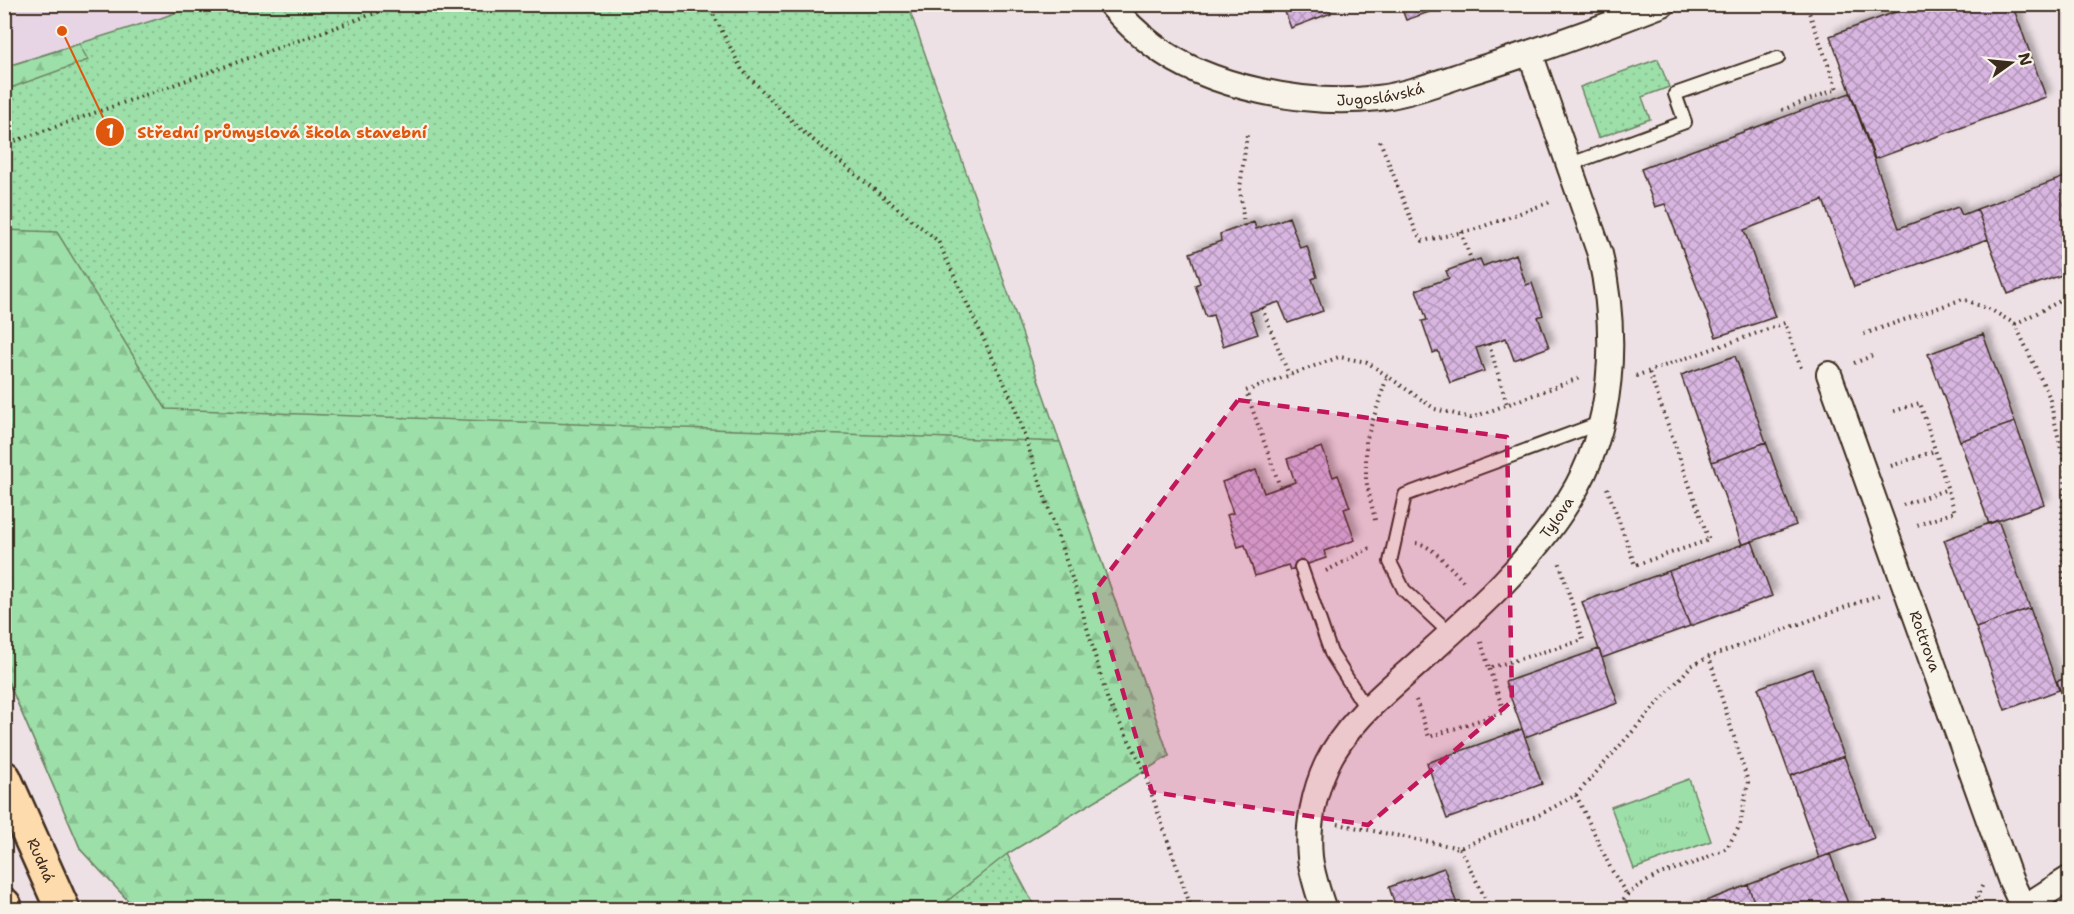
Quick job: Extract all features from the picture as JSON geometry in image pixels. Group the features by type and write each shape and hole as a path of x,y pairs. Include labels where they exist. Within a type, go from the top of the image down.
{"highway":[{"name":"Rudná","path":"4,778 63,909"},
{"path":"33,843 85,909"},
{"path":"4,905 6,909"}],"street":[{"name":"Jugoslávská","path":"1110,4 1127,23 1154,46 1214,79 1290,96 1358,100 1381,98 1425,87 1530,53 1663,4"},
{"name":"Tylova","path":"1324,909 1313,877 1310,831 1317,788 1327,763 1342,739 1367,710 1451,634 1516,568 1558,517 1586,469 1600,423 1598,380 1610,319 1606,280 1600,254 1530,53"},
{"name":"Rottrova","path":"1828,374 2022,908"},
{"path":"2022,908 2070,878"}],"lane":[{"path":"1568,165 1685,122 1675,94 1778,58"},
{"path":"1451,634 1404,590 1390,562 1405,495 1600,423"},
{"path":"1301,567 1331,653 1367,710"}],"path":[{"path":"4,145 401,4"},
{"path":"708,4 742,70 802,131 938,241 1013,402 1077,593 1108,701 1140,761 1192,909"},
{"path":"1782,110 1837,89 1806,4"},
{"path":"1244,226 1240,188 1247,134"},
{"path":"1380,141 1417,234 1424,241 1476,229 1557,200"},
{"path":"1461,232 1472,262"},
{"path":"2015,324 2070,296"},
{"path":"1864,334 1963,299 1993,311 2015,324 2049,396 2066,471 2062,512 2063,579 2070,597"},
{"path":"1262,308 1289,375"},
{"path":"1280,487 1246,392 1339,357 1367,362 1435,409 1471,418 1588,374 1598,380 1628,379 1785,323 1803,373"},
{"path":"1489,344 1507,404"},
{"path":"1607,486 1635,565 1709,540 1649,372"},
{"path":"1380,542 1366,480 1366,441 1387,377"},
{"path":"1894,411 1920,403 1955,512 1904,530"},
{"path":"1884,469 1935,451"},
{"path":"1897,507 1948,489"},
{"path":"1307,582 1380,542 1424,544 1466,585 1474,578"},
{"path":"1489,668 1583,640 1558,560"},
{"path":"1334,824 1460,848 1541,814 1576,795 1691,666 1709,657 1884,593"},
{"path":"1414,697 1429,737 1504,712 1479,634"},
{"path":"1617,909 1627,895 1660,874 1697,862 1727,848 1740,825 1748,782 1709,657"},
{"path":"1576,795 1611,869 1627,895"},
{"path":"1460,848 1491,909"},
{"path":"1983,884 1977,897 1984,909"}],"highlighted area":[{"path":"1238,400 1507,437 1512,701 1368,825 1152,792 1094,592"}],"shaded area":[{"path":"5,5 196,5 5,67"}],"green space":[{"path":"196,5 908,5 1169,756 1007,854 1036,909 136,909 81,850 5,674 4,67"},
{"path":"79,44 88,60 5,90 5,67"},
{"path":"1658,59 1669,87 1642,97 1650,119 1598,138 1580,87"},
{"path":"5,230 57,232 166,409 1060,442 1169,756 1007,854 937,909 136,909 81,850 5,674"},
{"path":"1689,779 1711,841 1634,869 1611,807"}],"building":[{"path":"1282,4 1328,4 1331,13 1291,28"},
{"path":"1400,4 1436,4 1431,6 1432,11 1406,20"},
{"path":"1917,4 2012,4 2046,97 1875,159 1830,36"},
{"path":"1850,93 1899,228 1958,207 1962,215 1977,209 1988,239 1854,287 1823,200 1744,230 1775,317 1716,337 1665,204 1655,207 1641,169"},
{"path":"2070,175 2070,272 2008,294 1977,209"},
{"path":"1289,217 1300,248 1307,246 1317,277 1312,279 1323,311 1288,323 1279,302 1250,312 1258,334 1223,346 1213,315 1206,317 1195,285 1200,283 1190,253 1221,241 1220,234 1254,222 1256,229"},
{"path":"1516,254 1526,285 1532,283 1543,315 1538,317 1549,347 1514,360 1506,338 1476,348 1484,371 1450,383 1438,351 1433,353 1422,321 1427,320 1416,290 1449,278 1446,271 1480,259 1483,266"},
{"path":"1983,334 2015,422 1960,441 1928,354"},
{"path":"1735,356 1766,442 1712,462 1681,375"},
{"path":"2015,422 2044,504 1989,524 1960,441"},
{"path":"1766,442 1796,525 1742,545 1712,462"},
{"path":"1322,447 1333,477 1338,475 1350,507 1344,509 1355,540 1324,551 1326,558 1290,570 1288,565 1255,576 1245,545 1238,547 1227,515 1233,513 1222,482 1256,470 1264,493 1295,482 1287,459"},
{"path":"1998,520 2030,608 1976,628 1944,540"},
{"path":"1752,541 1772,596 1690,626 1669,571"},
{"path":"1669,571 1690,626 1602,658 1582,602"},
{"path":"2030,608 2059,690 2005,710 1976,628"},
{"path":"1599,649 1618,703 1525,737 1505,682"},
{"path":"1812,669 1844,756 1790,776 1758,688"},
{"path":"2070,677 2070,718 2057,681"},
{"path":"1522,729 1542,784 1447,819 1427,763"},
{"path":"1844,756 1874,838 1819,858 1790,776"},
{"path":"1830,854 1850,909 1757,910 1748,885"},
{"path":"1444,868 1459,910 1397,910 1389,887"},
{"path":"1748,885 1757,910 1682,910"}],"place":[{"name":"Střední průmyslová škola stavební","path":"62,31"}]}
